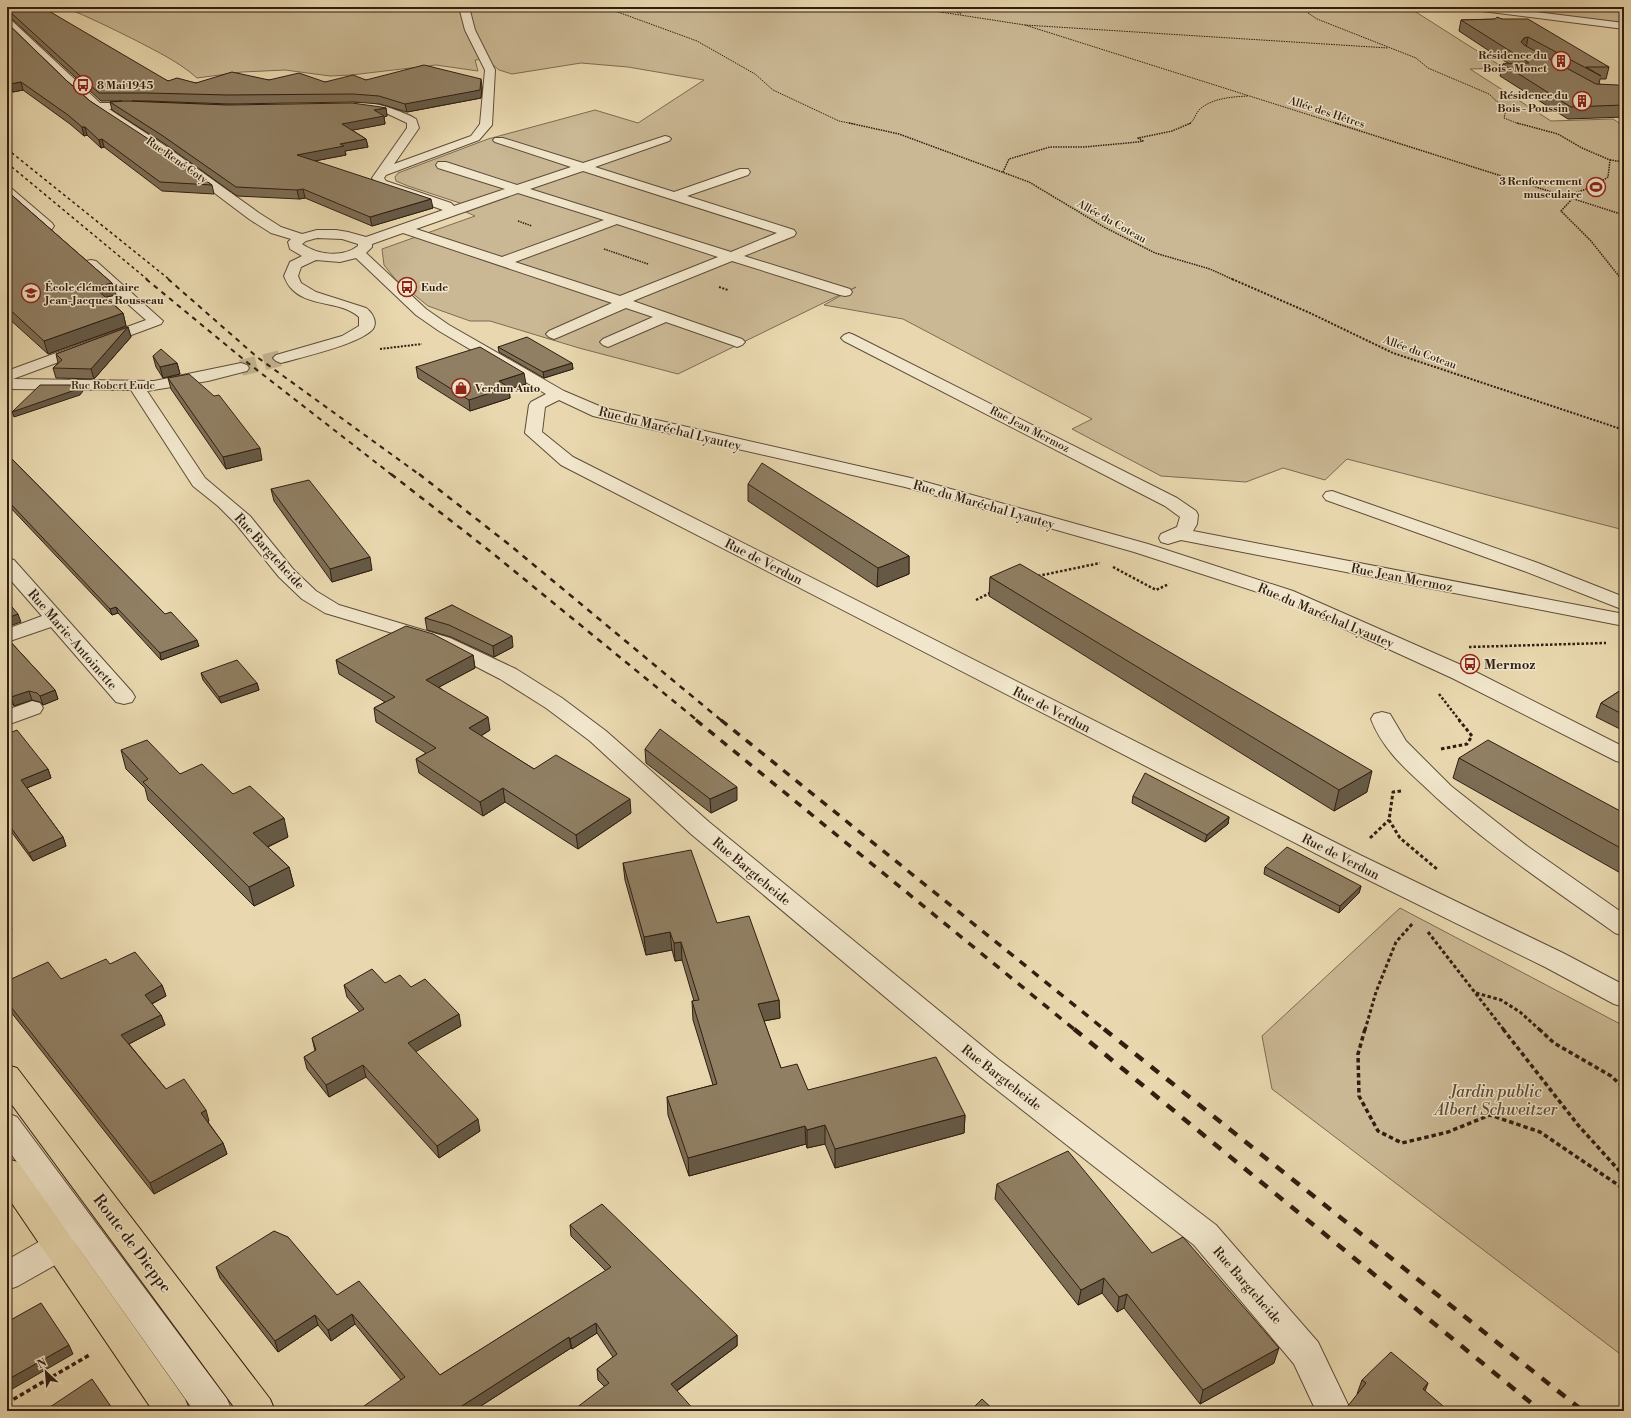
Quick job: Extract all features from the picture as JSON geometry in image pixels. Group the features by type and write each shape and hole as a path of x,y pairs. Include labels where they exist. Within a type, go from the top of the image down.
{"main road":[{"name":"Route de Dieppe","path":"7,1076 258,1411"},
{"path":"7,1172 60,1246 173,1411"}],"street":[{"path":"383,172 475,138 486,125 490,70 470,30 464,7"},
{"path":"1474,7 1624,26"},
{"name":"Rue René Coty","path":"7,22 97,106 160,147 254,216 276,230 301,238"},
{"path":"97,106 128,104 150,105"},
{"path":"346,106 372,107 387,110 402,114 412,121 413,128 378,178 382,184 447,206 450,210 449,212"},
{"path":"365,242 366,247 361,251 335,257 314,255 295,246 295,242 301,238 317,234 346,235 358,238 365,242 665,138"},
{"path":"499,140 789,233 623,302 554,334"},
{"path":"442,165 846,292"},
{"path":"675,196 744,172"},
{"path":"7,191 55,233"},
{"path":"502,262 616,220"},
{"path":"403,229 623,302 737,342"},
{"name":"Rue du Maréchal Lyautey","path":"356,253 364,257 394,288 421,312 468,342 558,394 599,412 909,483 1140,548 1286,595 1427,658 1624,756"},
{"path":"7,376 156,321 78,254"},
{"path":"281,358 347,339 366,328 367,318 365,314 356,309 312,296 296,285 291,276 295,265 314,255"},
{"path":"608,342 666,317"},
{"name":"Rue Jean Mermoz","path":"849,338 1171,502 1189,515 1188,524 1179,534"},
{"name":"Rue Robert Eude","path":"7,384 138,386 174,383 241,368"},
{"name":"Rue Bargteheide","path":"138,386 140,394 199,482 224,502 243,520 286,573 309,595 332,609 369,622 443,642 508,674 554,703 598,736 700,828 988,1067 1205,1235 1306,1352 1334,1411"},
{"name":"Rue de Verdun","path":"558,394 537,405 534,433 567,461 1436,904 1554,960 1624,997"},
{"path":"1332,496 1532,567 1624,604"},
{"path":"1140,548 1179,534"},
{"name":"Rue Jean Mermoz","path":"1179,534 1624,620"},
{"name":"Rue Marie-Antoinette","path":"7,564 124,697"},
{"path":"7,636 55,618"},
{"path":"7,718 32,708"},
{"path":"1382,719 1385,728 1404,754 1436,786 1498,836 1624,927"},
{"path":"7,1125 214,1411"},
{"path":"7,1276 60,1246"}],"path":[{"name":"Allée du Coteau","path":"604,7 697,41 755,74 772,90 838,121 899,134 1029,182 1104,227 1155,253 1210,269 1310,313 1394,353 1624,430"},
{"path":"908,7 1025,25 1388,48"},
{"path":"943,7 967,16"},
{"path":"1312,7 1308,13 1317,19 1416,58 1428,68 1489,94 1506,110 1504,118 1520,125 1558,134 1582,148 1610,160 1624,162"},
{"name":"Allée des Hêtres","path":"1025,25 1624,215"},
{"path":"1003,172 1009,159 1050,147 1084,147 1143,141 1138,138 1167,132 1192,122 1199,110 1211,101 1221,98 1249,96"},
{"path":"1566,197 1595,186 1608,177 1610,160"},
{"path":"1572,199 1561,211 1591,241 1624,282"},
{"path":"518,221 728,290"},
{"path":"379,349 421,344 447,345 468,342"},
{"path":"1035,577 1103,562"},
{"path":"1110,566 1156,590 1204,568"},
{"path":"976,600 998,590"},
{"path":"1436,786 1393,792 1389,820 1400,838 1440,872"},
{"path":"1436,904 1418,917 1396,942 1376,992 1358,1054 1359,1096 1378,1131 1402,1143 1448,1132 1490,1115 1540,1132 1624,1189"},
{"path":"1418,917 1578,1125 1624,1176"},
{"path":"1475,992 1501,1000 1520,1012 1554,1043 1611,1076 1624,1088"},
{"path":"7,1403 59,1373"}],"green space":[{"path":"64,7 1408,7 1504,68 1470,69 1551,121 1613,119 1624,126 1624,530 1347,459 1325,480 1283,468 1246,482 1161,476 1072,429 1092,419 903,319 824,305 856,287 678,374 579,348 490,321 470,321 428,306 396,280 384,265 382,249 475,216 466,212 475,208 396,181 395,177 398,173 488,139 595,110 638,123 704,80 628,67 581,63 512,74 499,70 486,59 475,60 478,71 436,65 351,75 330,76 285,70 242,72 197,78 176,62 153,49 101,23"},
{"path":"1492,7 1624,7 1624,23"},
{"name":"Jardin public Albert Schweitzer","path":"1400,908 1624,1026 1624,1357 1272,1089 1262,1036"}],"building":[{"path":"7,7 42,7 168,81 177,78 196,83 232,72 269,80 299,73 325,82 353,75 366,80 424,65 481,79 480,90 405,104 379,96 353,94 228,95 99,93 7,10"},
{"path":"1497,17 1502,19 1528,19 1609,67 1586,67 1601,76 1528,37 1524,38 1521,42 1596,84 1618,85 1624,89 1624,105 1571,107 1503,64 1529,63 1461,20 1495,19"},
{"path":"7,23 90,101 153,142 212,185 160,182 102,139 99,140 85,127 82,127 68,115 21,82 10,84 7,81"},
{"path":"126,101 228,105 352,103 386,108 374,110 384,116 342,124 366,139 340,144 344,146 297,155 431,199 370,217 303,189 236,187 163,136 110,102"},
{"path":"7,191 112,283 94,287 123,313 44,341 7,307"},
{"path":"128,327 91,369 53,368 62,360 56,354"},
{"path":"527,337 572,363 543,372 498,347"},
{"path":"480,347 524,373 499,381 508,387 469,400 416,367"},
{"path":"161,349 177,363 160,367 153,356"},
{"path":"189,374 214,396 219,395 260,448 223,457 168,378"},
{"path":"40,385 81,385 78,389 12,412"},
{"path":"7,454 165,614 171,612 197,640 160,653 116,607 110,609 7,500"},
{"path":"762,463 909,556 878,568 748,484"},
{"path":"309,480 370,557 330,569 271,489"},
{"path":"1020,564 1372,771 1339,790 990,577"},
{"path":"7,601 18,614 7,618"},
{"path":"452,605 512,636 493,646 449,625 425,618"},
{"path":"406,626 433,634 473,655 426,680 488,717 469,728 534,769 556,755 630,799 576,835 503,788 480,802 416,759 436,748 374,708 395,697 336,660"},
{"path":"7,638 55,690 40,696 37,693 29,691 11,697 7,693"},
{"path":"237,660 257,683 219,697 201,673"},
{"path":"1624,688 1624,715 1601,703"},
{"path":"660,729 737,787 710,799 645,749"},
{"path":"17,730 48,769 21,780 63,837 29,853 7,822 7,734"},
{"path":"147,740 180,774 202,764 233,794 250,786 284,818 253,833 289,867 249,887 143,782 148,779 121,750"},
{"path":"1488,740 1624,813 1624,850 1459,758"},
{"path":"1145,773 1229,817 1207,835 1133,796"},
{"path":"1287,847 1361,886 1340,906 1265,867"},
{"path":"691,850 717,923 749,916 779,1000 758,1004 781,1068 797,1064 808,1090 936,1057 965,1115 835,1149 825,1125 807,1130 805,1126 688,1158 667,1097 717,1084 692,1001 699,1000 681,942 674,943 670,932 644,937 623,863"},
{"path":"135,952 162,985 145,995 161,1015 121,1035 166,1089 184,1079 206,1110 201,1113 223,1143 150,1183 7,1002 7,981 48,962 61,979 106,959 110,964"},
{"path":"372,969 385,983 400,975 411,987 425,979 459,1014 408,1043 478,1119 437,1146 363,1065 326,1085 304,1057 316,1050 312,1038 364,1009 344,985"},
{"path":"1068,1151 1152,1253 1183,1237 1279,1348 1203,1390 1127,1294 1119,1297 1104,1278 1081,1290 997,1184"},
{"path":"602,1204 737,1335 671,1384 695,1411 572,1411 609,1383 597,1369 617,1354 596,1323 570,1339 569,1337 454,1411 357,1411 405,1377 352,1314 328,1330 315,1315 275,1341 216,1267 274,1231 288,1237 337,1295 359,1281 440,1375 611,1267 570,1225"},
{"path":"41,1303 69,1345 7,1380 7,1322"},
{"path":"1391,1352 1428,1383 1423,1389 1449,1411 1344,1411 1366,1383 1362,1380"},
{"path":"92,1379 114,1411 44,1411"},
{"path":"982,1399 995,1411 970,1411"}],"tunnel":[{"path":"241,368 281,358"}],"railway":[{"path":"7,149 170,280"},
{"path":"7,163 148,280"},
{"path":"146,279 248,363 392,475"},
{"path":"168,279 257,357 420,475"},
{"path":"391,474 491,552 698,721"},
{"path":"419,474 511,546 722,721"},
{"path":"696,720 1075,1030"},
{"path":"721,720 1105,1030"},
{"path":"1074,1029 1541,1411"},
{"path":"1104,1029 1583,1411"}],"place":[{"name":"Résidence du Bois - Monet","path":"1561,61"},
{"name":"8 Mai 1945","path":"83,85"},
{"name":"Résidence du Bois - Poussin","path":"1582,101"},
{"name":"3 Renforcement musculaire","path":"1596,187"},
{"name":"Eude","path":"407,287"},
{"name":"École élémentaire Jean-Jacques Rousseau","path":"31,293"},
{"name":"Verdun Auto","path":"461,388"},
{"name":"Mermoz","path":"1470,664"}]}
